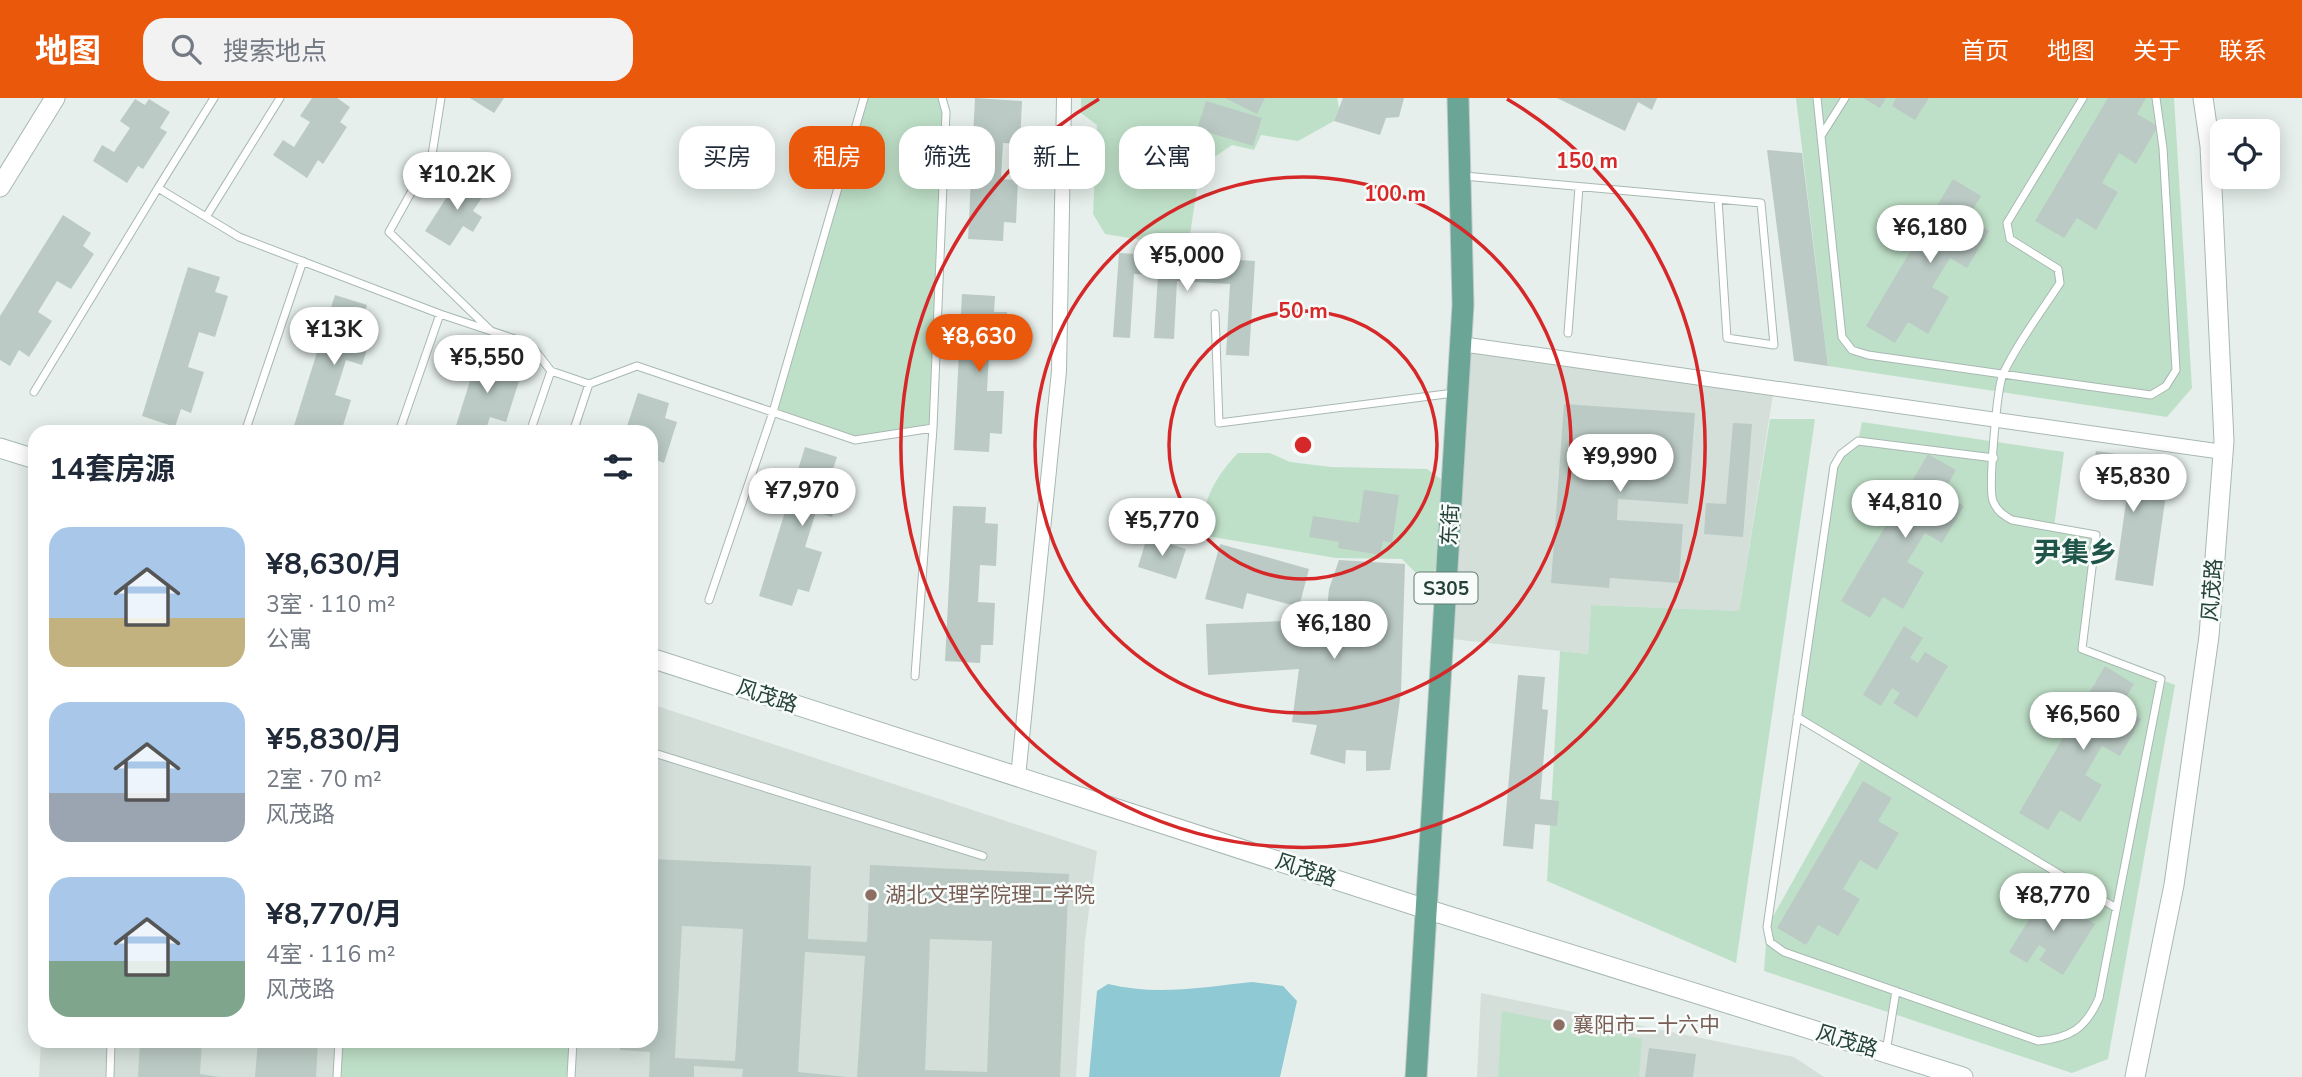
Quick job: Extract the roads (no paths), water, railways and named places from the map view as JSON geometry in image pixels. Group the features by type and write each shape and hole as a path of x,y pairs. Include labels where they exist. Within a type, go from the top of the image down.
{"main road":[{"name":"东街","path":"1416,1077 1463,305 1458,98"}],"street":[{"path":"0,187 55,98"},
{"path":"1018,777 1059,372 1063,98"},
{"name":"风茂路","path":"2135,1077 2174,885 2190,774 2209,636 2223,452 2210,146 2203,98"},
{"path":"1461,344 2223,452"},
{"path":"0,448 28,457"},
{"name":"风茂路","path":"658,660 1426,909 1963,1077"}],"lane":[{"path":"34,392 214,98"},
{"path":"206,217 280,98"},
{"path":"441,98 432,155 388,232 490,330"},
{"path":"709,600 773,412 864,98"},
{"path":"915,676 933,428 945,123 942,98"},
{"path":"1817,98 1842,337 1852,349 1868,355 2002,376 2151,395 2166,386 2176,370 2163,148 2156,98"},
{"path":"1821,137 1845,98"},
{"path":"1994,458 1858,441 1841,454 1834,466 1767,927 1770,942 1784,952 2038,1041 2059,1039 2090,1020 2094,1009 2161,679 2082,649 2096,535 2012,520 2000,513 1992,499 1994,458 1995,420 2002,376 2060,283 2058,269 2010,239 2007,223 2083,98"},
{"path":"1460,176 1579,187 1717,199 1761,203 1774,345 1727,338 1717,199"},
{"path":"1568,333 1579,187"},
{"path":"158,188 239,237 440,314 530,344 551,371 589,384 637,366 855,440 933,428"},
{"path":"247,425 303,261"},
{"path":"401,425 440,314"},
{"path":"1215,314 1219,423 1458,392"},
{"path":"532,425 551,371"},
{"path":"575,425 589,384"},
{"path":"1797,717 2116,908"},
{"path":"658,754 983,856"},
{"path":"1886,1053 1896,991"},
{"path":"110,1077 111,1048"},
{"path":"337,1077 339,1048"},
{"path":"571,1077 573,1048"}],"water":[{"path":"1252,982 1283,986 1297,1001 1280,1077 1089,1077 1097,991 1108,984 1162,990"}],"place":[{"name":"湖北文理学院理工学院","path":"871,895"},
{"name":"襄阳市二十六中","path":"1559,1025"}],"district":[{"name":"尹集乡","path":"2075,552"}]}
